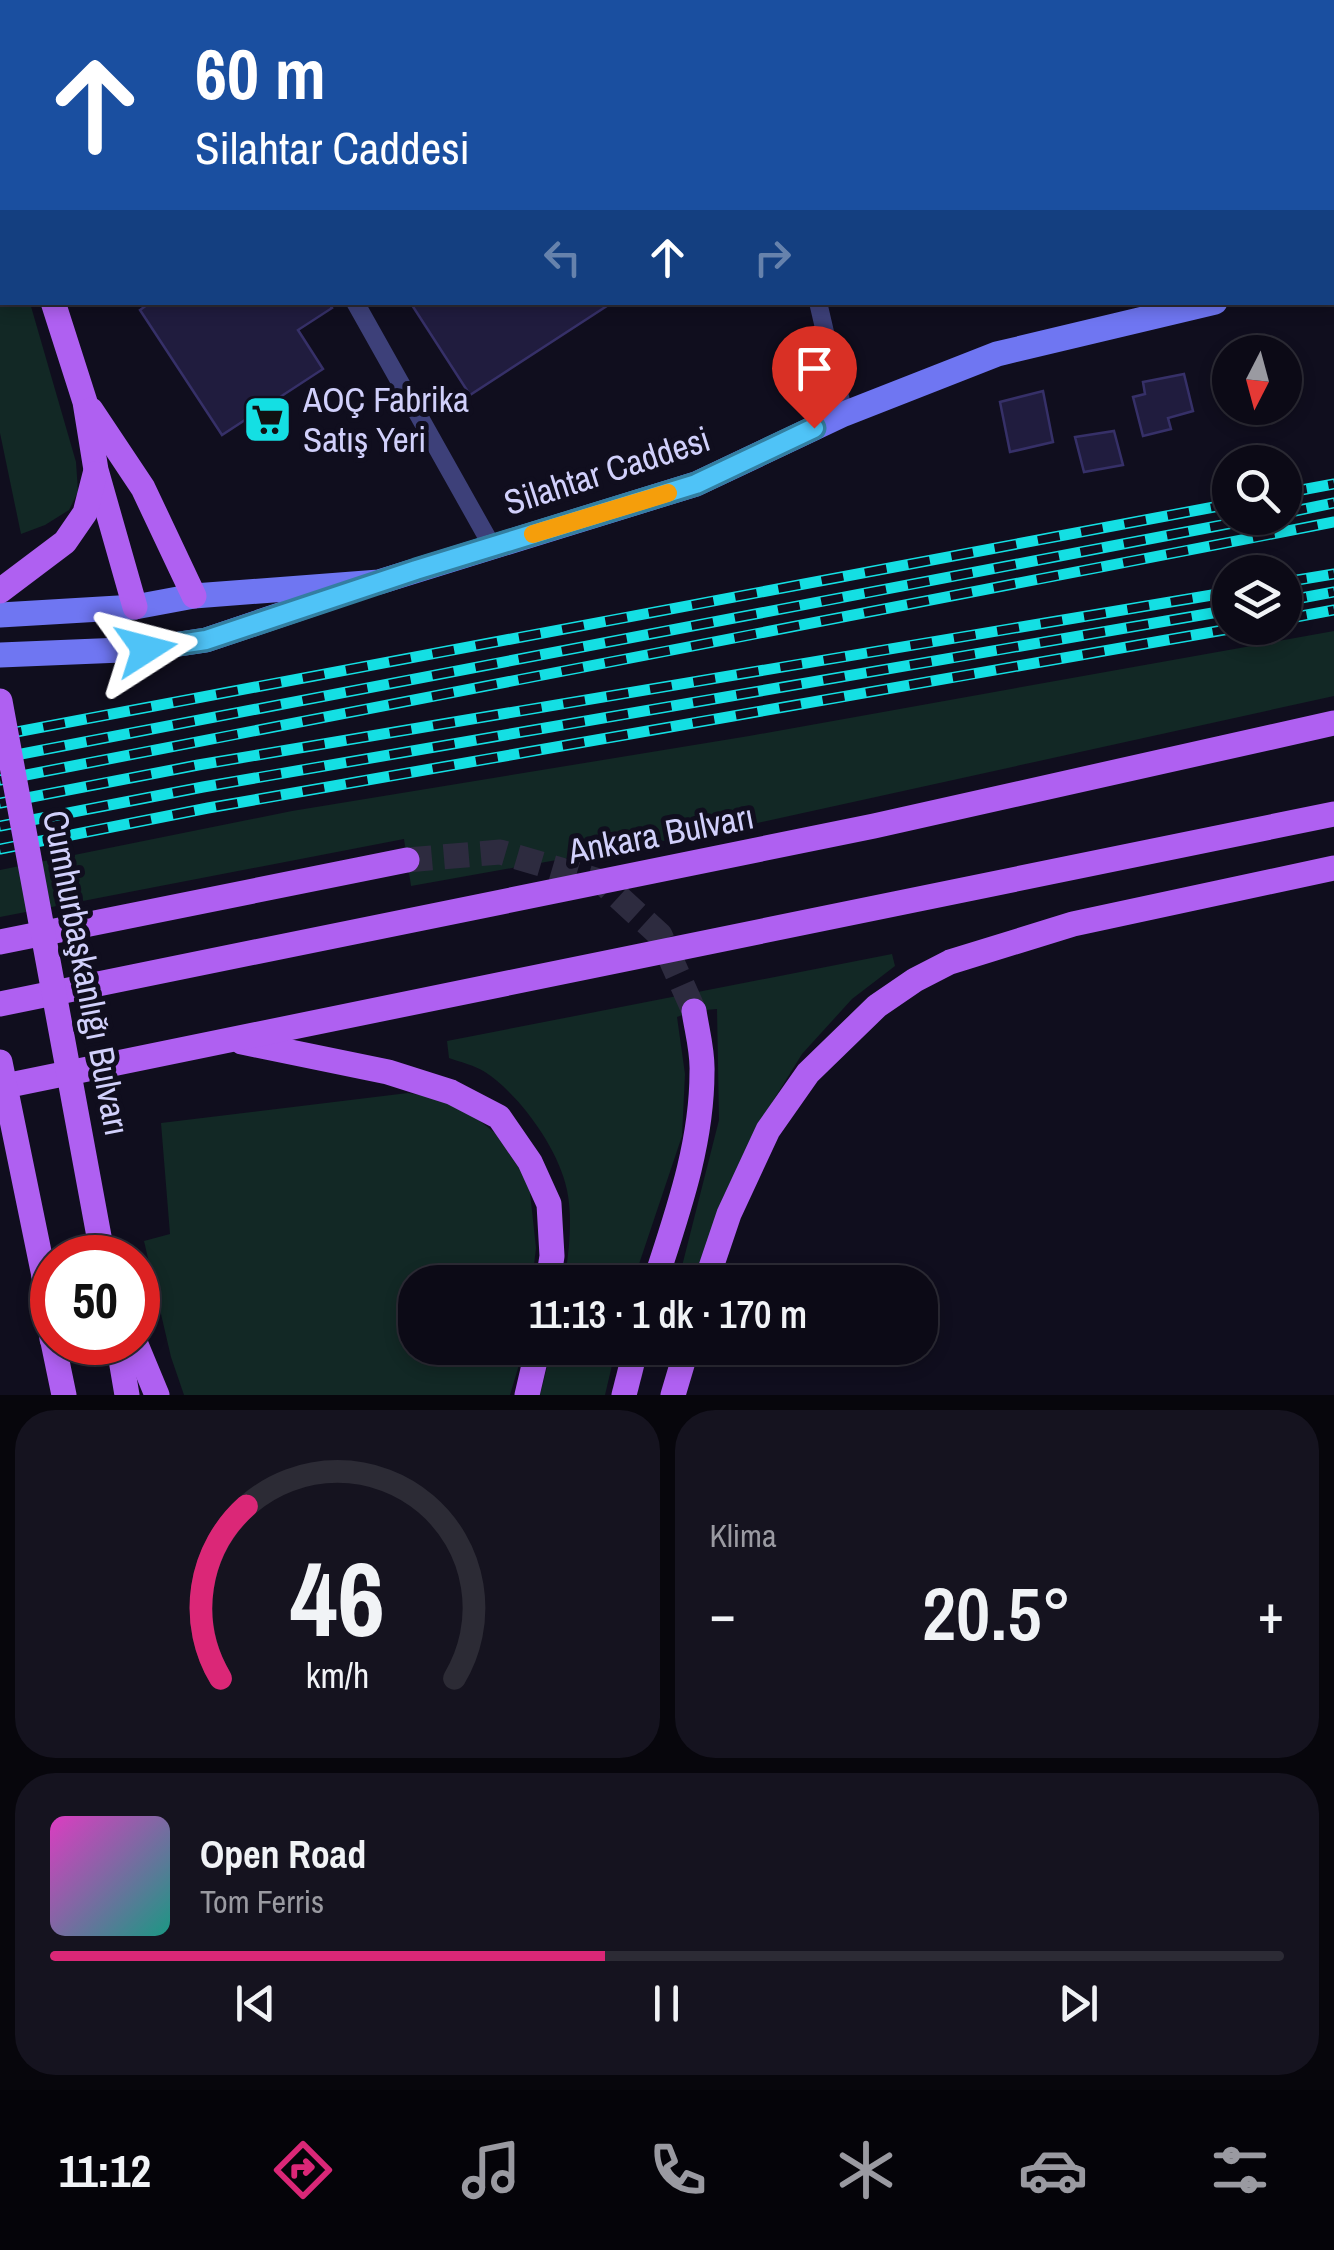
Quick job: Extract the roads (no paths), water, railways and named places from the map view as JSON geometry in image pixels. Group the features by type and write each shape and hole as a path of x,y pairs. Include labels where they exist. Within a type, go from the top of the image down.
{"main road":[{"path":"55,305 85,402 96,470 146,649"},
{"name":"Silahtar Caddesi","path":"0,615 135,607 194,596 379,582 696,484 844,414 996,354 1202,305"},
{"path":"85,402 143,488 194,596 206,640"},
{"path":"0,592 65,542 85,512 96,470"},
{"path":"0,654 146,649 206,640 379,582"},
{"name":"Cumhurbaşkanlığı Bulvarı","path":"0,701 100,1235"},
{"name":"Ankara Bulvarı","path":"0,1004 874,826 1334,724"},
{"path":"0,1088 1334,814"},
{"path":"0,942 407,860"},
{"path":"711,1265 750,1163 808,1072 877,1006 915,980 950,962 1073,924 1334,868"},
{"path":"661,1265 684,1193 700,1116 703,1068 694,1011"},
{"path":"232,1040 388,1072 451,1092 499,1117 530,1162 548,1204 551,1265"},
{"path":"0,1062 36,1235"},
{"path":"48,1395 51,1365"},
{"path":"58,1365 64,1395"},
{"path":"122,1365 127,1395"},
{"path":"145,1365 157,1395"},
{"path":"527,1395 534,1365"},
{"path":"624,1395 632,1365"},
{"path":"673,1395 682,1365"}],"lane":[{"path":"357,305 492,546"},
{"path":"819,305 844,414"}],"tunnel":[{"path":"407,860 500,852 602,882 660,935 694,1011"}],"railway":[{"path":"1302,490 1334,484"},
{"path":"1302,510 1334,503"},
{"path":"0,735 1212,507"},
{"path":"0,780 1334,522"},
{"path":"0,758 1212,527"},
{"path":"1302,579 1334,574"},
{"path":"1302,598 1334,592"},
{"path":"0,803 198,765 1212,595"},
{"path":"1302,616 1334,610"},
{"path":"0,826 203,787 1212,613"},
{"path":"0,849 208,808 1212,632"}],"place":[{"name":"AOÇ Fabrika Satış Yeri","path":"268,420"}]}
